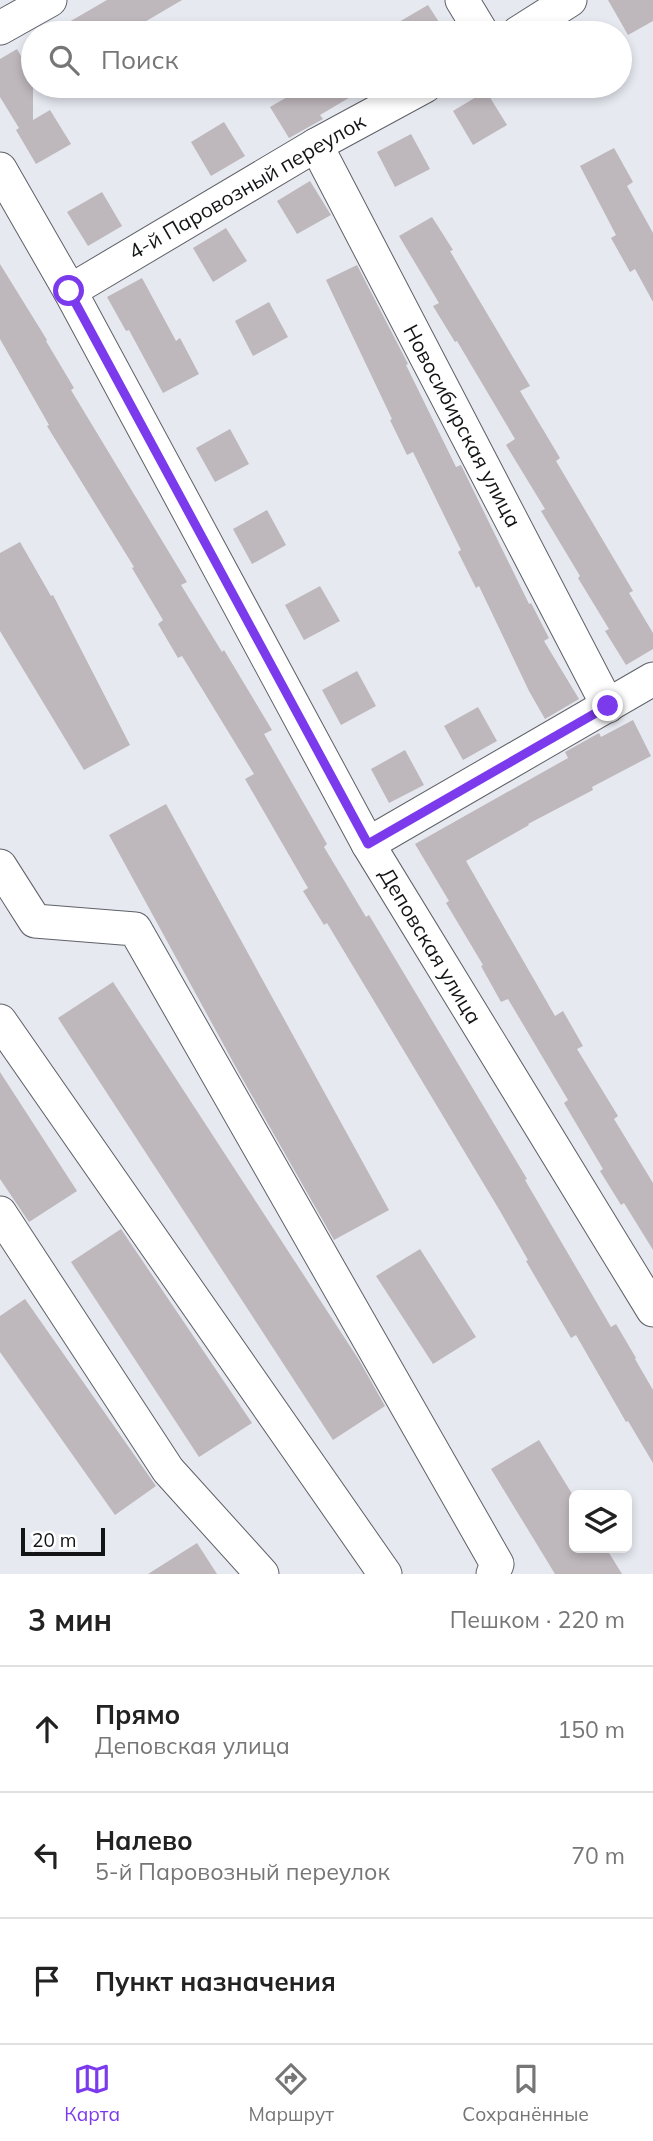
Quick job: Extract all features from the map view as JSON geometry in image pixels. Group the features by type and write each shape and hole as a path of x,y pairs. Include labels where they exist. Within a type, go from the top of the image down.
{"street":[{"path":"0,28 50,0"},
{"path":"462,0 475,21"},
{"path":"537,21 570,0"},
{"name":"4-й Паровозный переулок","path":"69,291 316,145 403,98"},
{"name":"Новосибирская улица","path":"316,145 608,706"},
{"name":"Деповская улица","path":"3,181 69,291 368,844 653,1310"},
{"path":"368,844 653,679"},
{"path":"0,866 35,921 135,929 497,1564 494,1574"},
{"path":"0,1021 385,1574"},
{"path":"0,1213 168,1471 262,1574"}],"building":[{"path":"107,0 182,0 146,21 71,21"},
{"path":"608,0 653,0 653,21 632,33 632,21 620,21"},
{"path":"428,5 438,21 401,21"},
{"path":"17,49 21,56 21,98 33,98 33,120 50,110 71,144 36,164 0,97 0,59"},
{"path":"285,98 349,98 320,115 323,119 289,138 270,107"},
{"path":"474,98 490,98 507,125 473,145 453,111"},
{"path":"224,122 245,156 211,176 191,142"},
{"path":"411,134 430,169 395,187 377,152"},
{"path":"614,148 633,182 627,186 653,233 653,302 635,269 630,272 611,238 616,235 580,166"},
{"path":"310,181 331,215 297,234 277,201"},
{"path":"102,192 122,226 88,246 67,212"},
{"path":"432,217 530,386 520,391 560,458 556,461 633,591 629,593 653,633 653,649 626,665 605,631 609,629 578,578 580,576 541,511 545,509 506,445 515,439 433,306 439,303 399,236"},
{"path":"226,228 247,261 213,282 193,248"},
{"path":"0,264 47,340 74,388 71,390 187,582 181,585 272,730 264,734 327,844 324,847 366,917 369,915 527,1179 525,1180 611,1327 616,1324 636,1358 653,1390 653,1463 576,1335 571,1338 500,1211 327,923 324,925 303,891 308,888 245,779 254,774 182,656 178,658 158,624 163,620 132,568 134,567 47,426 49,425 0,339"},
{"path":"357,265 408,364 406,365 456,467 461,465 529,604 531,603 549,638 544,641 579,699 545,719 479,586 476,588 458,552 461,550 413,452 407,455 326,280"},
{"path":"142,278 176,341 180,338 199,374 163,393 129,330 126,331 107,297"},
{"path":"269,302 288,337 253,356 235,321"},
{"path":"230,429 249,464 215,482 196,448"},
{"path":"267,510 286,545 252,564 233,529"},
{"path":"20,542 51,596 53,595 130,745 84,770 0,631 0,553"},
{"path":"320,586 340,621 304,640 285,605"},
{"path":"357,671 376,706 341,725 322,690"},
{"path":"478,707 497,741 463,760 444,726"},
{"path":"633,720 651,756 592,787 593,790 466,861 555,1016 563,1011 583,1046 577,1049 618,1116 614,1119 653,1183 653,1250 624,1203 621,1205 600,1171 603,1169 564,1103 568,1100 508,999 501,1002 481,966 483,965 446,903 449,901 415,844 568,758 565,752 599,733 601,737"},
{"path":"405,750 424,785 389,803 371,769"},
{"path":"166,804 389,1210 334,1240 109,835"},
{"path":"113,982 359,1360 385,1406 333,1440 58,1018"},
{"path":"0,1072 77,1191 29,1222 0,1179"},
{"path":"121,1229 252,1423 199,1457 71,1262"},
{"path":"420,1249 476,1337 433,1364 376,1276"},
{"path":"25,1299 156,1486 115,1515 0,1352 0,1316"},
{"path":"539,1440 570,1490 569,1553 609,1553 622,1574 555,1574 491,1469"},
{"path":"197,1543 217,1574 148,1574"}],"route":[{"path":"69,291 368,844 608,706"}]}
